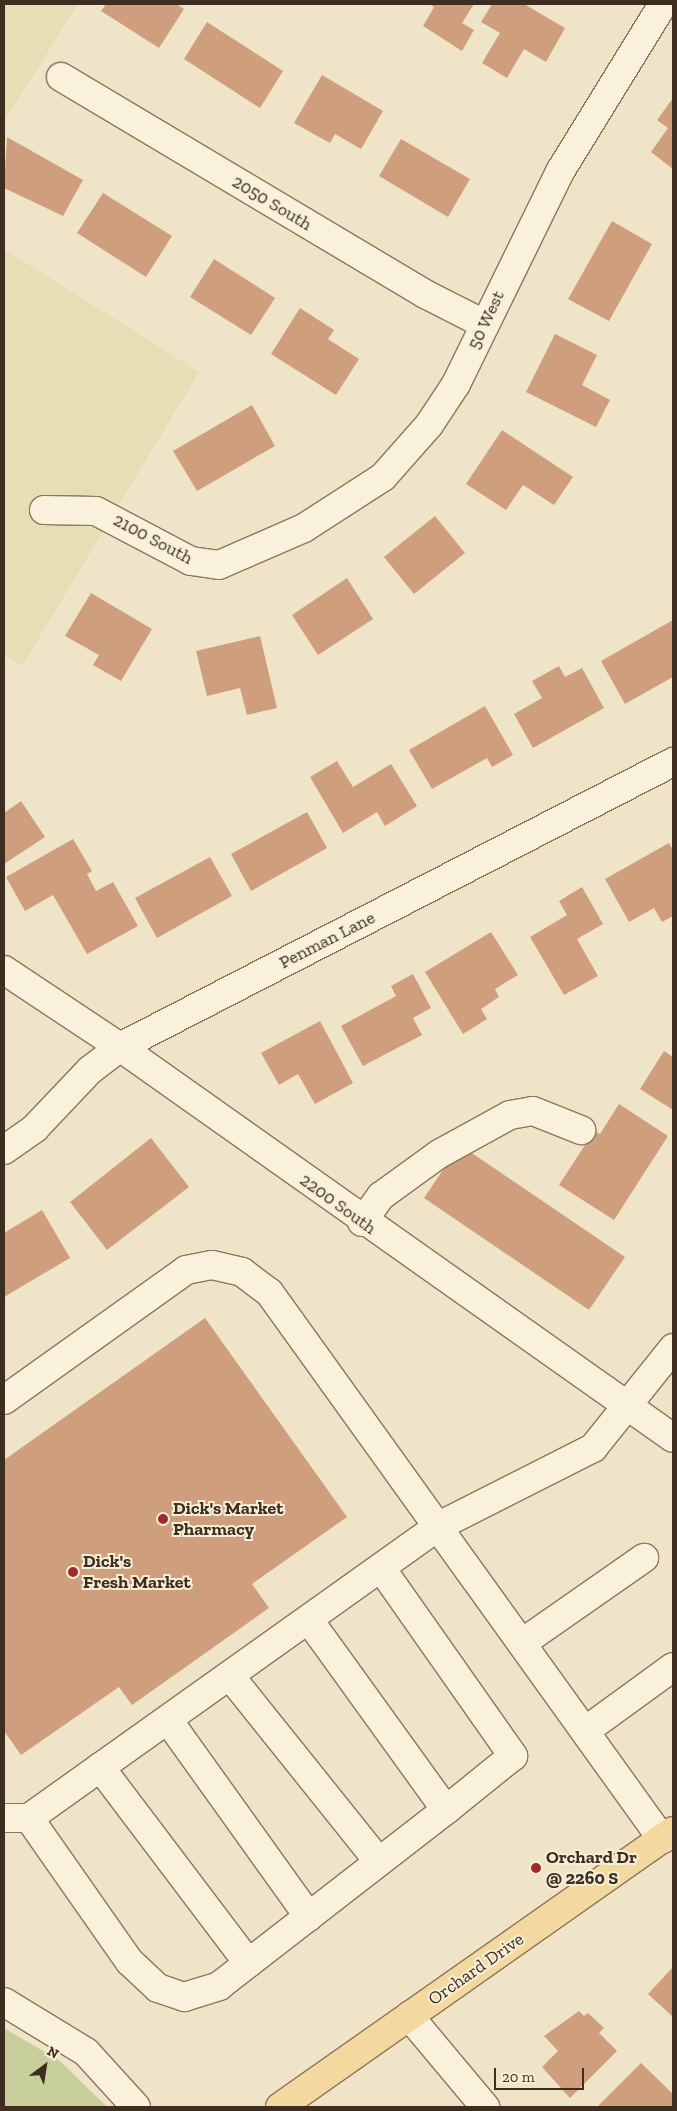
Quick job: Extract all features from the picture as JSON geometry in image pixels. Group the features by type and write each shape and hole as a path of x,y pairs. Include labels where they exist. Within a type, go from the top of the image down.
{"main road":[{"name":"Orchard Drive","path":"280,2107 667,1835"}],"street":[{"name":"50 West","path":"232,562 304,528 383,477 429,425 456,384 561,170 663,4"},
{"path":"669,4 673,6"},
{"name":"2050 South","path":"62,77 416,289 484,324"},
{"name":"2100 South","path":"44,510 96,511 191,561 232,562"},
{"name":"Penman Lane","path":"4,1150 35,1128 90,1070 120,1047 673,762"},
{"name":"2200 South","path":"4,970 120,1047 362,1222 627,1408 673,1438"},
{"path":"362,1222 381,1196 432,1159 510,1115 533,1111 581,1130"},
{"path":"4,1400 186,1270 212,1265 242,1272 269,1292 585,1731 667,1835"},
{"path":"382,1568 512,1756 446,1810 219,1986 184,1997 158,1988 130,1962 17,1818 100,1768 439,1526 593,1448 627,1408 673,1348"},
{"path":"522,1642 644,1558"},
{"path":"309,1620 446,1810"},
{"path":"585,1731 673,1667"},
{"path":"230,1676 379,1862"},
{"path":"168,1720 309,1916"},
{"path":"100,1768 248,1963"},
{"path":"4,2002 86,2052 136,2107"},
{"path":"408,2016 485,2107"}],"shaded area":[{"path":"4,4 78,4 4,122"},
{"path":"4,249 199,372 22,666 4,655"}],"green space":[{"path":"4,2028 60,2061 107,2107 4,2107"}],"building":[{"path":"106,4 176,4 184,9 159,48 101,11"},
{"path":"429,4 474,4 462,23 474,30 462,51 423,26 434,7"},
{"path":"492,4 524,4 565,28 546,62 524,49 507,78 482,63 500,33 481,22"},
{"path":"207,22 283,71 260,108 184,59"},
{"path":"322,75 383,111 361,149 335,134 330,143 294,123"},
{"path":"673,98 673,169 651,152 668,128 657,120"},
{"path":"7,137 83,180 63,216 4,188"},
{"path":"401,139 470,179 448,217 379,176"},
{"path":"103,193 172,236 146,277 77,233"},
{"path":"612,221 652,244 609,321 568,299"},
{"path":"214,259 275,298 251,335 190,297"},
{"path":"300,308 334,330 328,339 359,359 336,395 271,354"},
{"path":"555,334 597,355 582,385 610,400 596,427 526,392"},
{"path":"252,405 275,446 197,491 173,451"},
{"path":"502,430 573,477 554,505 523,485 506,510 466,484"},
{"path":"435,516 465,553 414,594 384,557"},
{"path":"347,578 373,619 318,655 292,615"},
{"path":"91,593 152,629 121,681 93,665 99,655 65,636"},
{"path":"673,620 673,677 625,704 601,661"},
{"path":"260,636 277,708 247,715 240,688 207,696 196,651"},
{"path":"559,666 565,677 582,668 604,708 533,748 514,714 542,698 532,681"},
{"path":"485,706 513,755 492,767 487,758 432,789 409,750"},
{"path":"337,761 353,787 391,764 417,806 385,826 377,812 343,833 310,777"},
{"path":"21,801 45,837 4,864 4,813"},
{"path":"307,812 327,848 251,891 231,854"},
{"path":"73,839 92,871 87,874 96,891 113,882 138,926 87,954 53,895 25,911 6,877"},
{"path":"669,843 673,850 673,916 662,922 654,908 629,922 605,879"},
{"path":"210,857 232,896 157,938 135,898"},
{"path":"582,887 603,924 577,939 598,976 564,995 530,937 567,915 559,901"},
{"path":"491,932 518,975 495,989 499,997 481,1009 487,1019 463,1034 425,972"},
{"path":"413,974 431,1008 413,1018 422,1035 363,1066 341,1026 396,996 391,986"},
{"path":"320,1021 353,1083 315,1104 298,1074 279,1085 261,1053"},
{"path":"664,1051 673,1057 673,1110 640,1089"},
{"path":"619,1104 668,1136 614,1220 559,1185 594,1131 600,1134"},
{"path":"151,1138 189,1187 107,1250 70,1202"},
{"path":"460,1145 625,1257 589,1310 424,1198"},
{"path":"42,1210 70,1258 4,1297 4,1233"},
{"path":"205,1318 347,1517 252,1584 269,1608 132,1705 119,1687 21,1755 4,1731 4,1460"},
{"path":"673,1967 673,2017 648,1994"},
{"path":"579,2011 584,2016 588,2013 604,2028 599,2033 617,2051 570,2098 542,2067 558,2051 544,2036"},
{"path":"641,2063 673,2094 673,2107 597,2107"}],"place":[{"name":"Dick's Market Pharmacy","path":"163,1519"},
{"name":"Dick's Fresh Market","path":"73,1572"},
{"name":"Orchard Dr @ 2260 S","path":"536,1868"}]}
